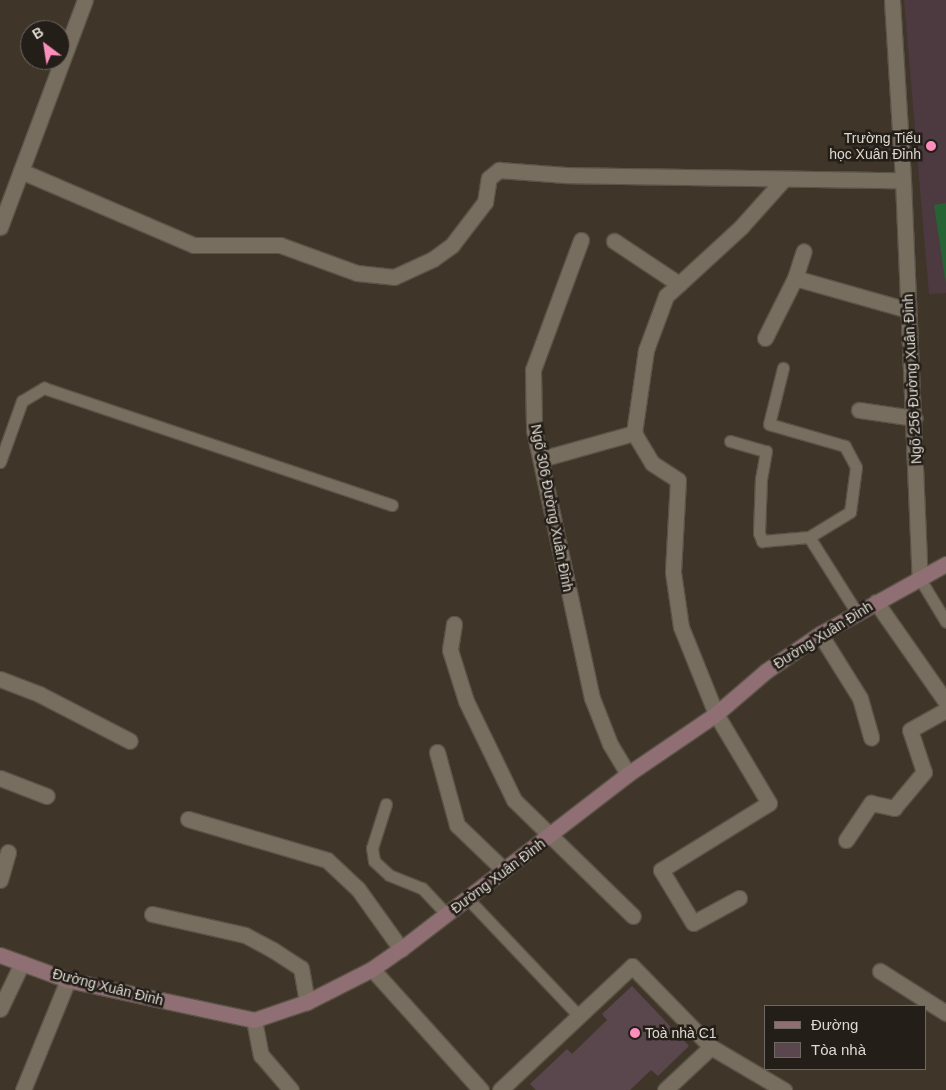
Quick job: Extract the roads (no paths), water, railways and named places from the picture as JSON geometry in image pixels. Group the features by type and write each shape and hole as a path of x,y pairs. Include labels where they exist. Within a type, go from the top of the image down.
{"street":[{"path":"0,227 85,0"},
{"name":"Ngõ 256 Đường Xuân Đỉnh","path":"892,0 903,180 920,579"},
{"path":"21,171 194,245 280,245 358,273 394,277 433,259 458,239 485,202 492,174 506,170 566,175 903,180"},
{"path":"739,898 693,923 661,870 769,803 716,714 681,627 673,572 678,480 652,463 634,433 646,350 666,296 741,227 784,179"},
{"name":"Ngõ 306 Đường Xuân Đỉnh","path":"581,240 534,370 534,430 592,698 610,744 628,774"},
{"path":"614,241 679,284"},
{"path":"765,338 795,278 804,250"},
{"path":"795,278 908,310"},
{"path":"859,410 914,418"},
{"path":"541,459 634,433"},
{"name":"Đường Xuân Đỉnh","path":"0,955 68,980 254,1020 307,1002 372,969 400,949 468,899 628,774 716,714 766,671 820,634 946,564"},
{"path":"876,602 946,702"},
{"path":"454,624 450,650 466,701 514,800 633,916"},
{"path":"820,634 860,698 871,737"},
{"path":"0,679 39,694 130,741"},
{"path":"846,840 871,803 894,808 924,772 910,730 946,710"},
{"path":"437,752 457,825 504,870"},
{"path":"0,778 47,796"},
{"path":"188,819 327,860 358,889 400,949"},
{"path":"0,880 8,852"},
{"path":"152,914 245,936 273,950 301,968 307,1002"},
{"path":"0,1009 22,963"},
{"path":"500,1090 632,966 711,1047 784,1090"},
{"path":"372,969 481,1090"},
{"path":"880,971 946,1013"},
{"path":"24,1090 68,980"},
{"path":"254,1020 261,1055 291,1090"},
{"path":"665,1090 711,1047"}],"lane":[{"path":"730,441 766,451 761,478 759,533 762,541 809,537 850,512 856,467 845,446 769,424 783,368"},
{"path":"0,462 22,401 44,388 392,505"},
{"path":"809,537 857,614"},
{"path":"920,579 946,622"},
{"path":"386,804 372,848 374,861 389,875 422,888 447,915"},
{"path":"468,899 579,1016"}],"place":[{"name":"Trường Tiểu học Xuân Đỉnh","path":"931,146"},
{"name":"Toà nhà C1","path":"635,1033"}]}
